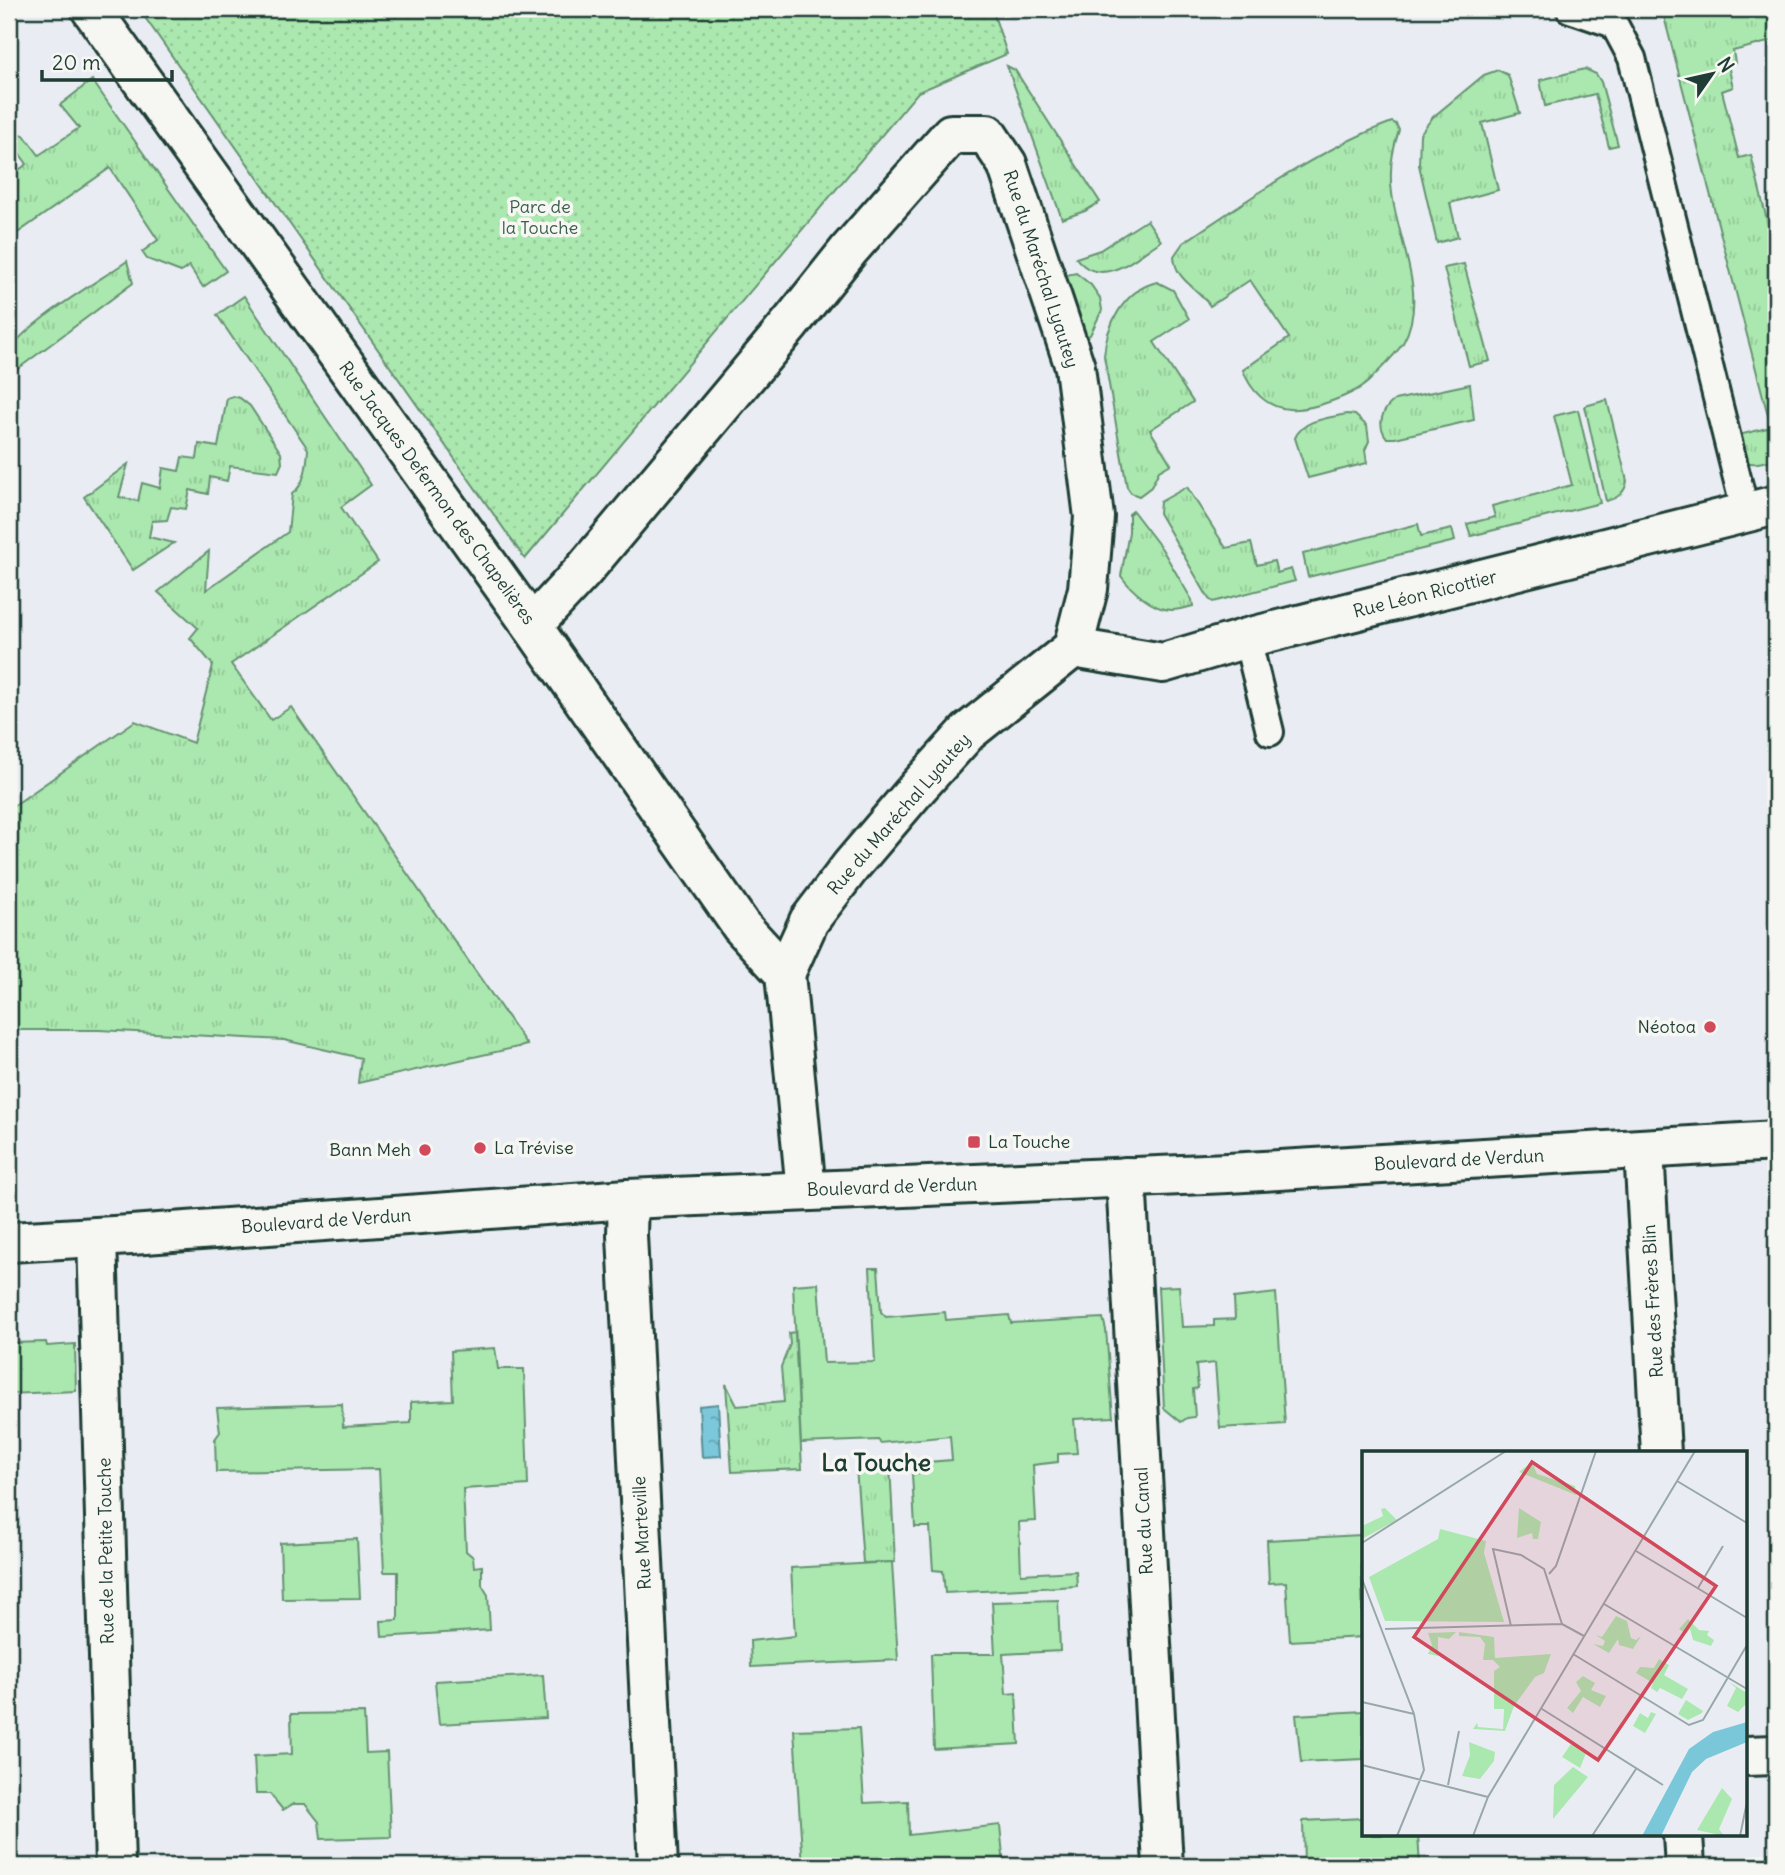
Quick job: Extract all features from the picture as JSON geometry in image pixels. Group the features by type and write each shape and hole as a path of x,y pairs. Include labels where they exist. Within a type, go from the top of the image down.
{"street":[{"name":"Rue Jacques Defermon des Chapelières","path":"92,9 532,626 741,926 785,974"},
{"name":"Rue du Maréchal Lyautey","path":"532,626 583,571 849,250 951,134 987,134 1007,164 1075,367 1094,517 1088,589 1073,648 968,732 919,786 851,866 809,921 785,974"},
{"name":"Rue Léon Ricottier","path":"1073,648 1163,663 1247,639 1761,510"},
{"path":"785,974 806,1191"},
{"name":"Boulevard de Verdun","path":"9,1241 628,1199 1217,1174 1776,1141"},
{"name":"Rue des Frères Blin","path":"1644,1150 1661,1451"},
{"name":"Rue du Canal","path":"1126,1177 1163,1866"},
{"name":"Rue Marteville","path":"628,1199 627,1235 659,1866"},
{"name":"Rue de la Petite Touche","path":"97,1237 115,1866"},
{"path":"1746,1756 1776,1755"},
{"path":"1683,1836 1685,1866"}],"lane":[{"path":"1570,9 1614,24 1632,58 1761,510"},
{"path":"1247,639 1270,732"}],"green space":[{"name":"Parc de la Touche","path":"139,9 992,9 1007,54 918,92 525,559"},
{"path":"1662,9 1776,9 1776,40 1733,51 1735,63 1728,65 1733,87 1722,91 1739,158 1751,155 1776,257 1776,459 1746,462 1731,437 1771,427"},
{"path":"1007,66 1015,70 1100,202 1062,219"},
{"path":"1585,69 1596,74 1601,82 1618,145 1609,147 1595,94 1545,106 1540,80"},
{"path":"1498,70 1508,75 1520,113 1482,123 1498,190 1450,203 1458,237 1437,243 1419,165 1420,134 1433,117 1484,75"},
{"path":"92,80 226,271 203,287 189,266 181,272 147,259 142,252 158,240 110,168 9,239 9,177 27,164 14,146 13,139 24,135 39,155 79,128 60,105"},
{"path":"1392,122 1399,130 1392,161 1392,193 1412,280 1411,322 1403,343 1371,379 1355,391 1321,405 1298,409 1281,408 1260,397 1243,370 1289,338 1250,280 1210,306 1178,272 1174,256 1183,243 1284,176 1364,133"},
{"path":"1147,220 1161,241 1119,268 1097,272 1076,258 1100,250"},
{"path":"127,261 133,283 15,371 10,364 10,351 29,329"},
{"path":"1464,264 1490,361 1469,366 1444,268"},
{"path":"1076,273 1091,285 1100,298 1102,310 1090,335 1082,339 1062,276"},
{"path":"1157,282 1173,290 1189,319 1154,342 1193,402 1150,430 1171,464 1159,471 1151,487 1139,496 1131,493 1127,487 1104,356 1105,344 1113,321 1126,301 1145,286"},
{"path":"244,296 371,485 341,507 378,562 231,664 271,720 291,707 527,1045 358,1083 361,1058 284,1040 99,1030 9,1030 9,809 135,721 193,743 213,665 190,638 198,628 158,592 209,551 206,590 288,532 292,494 303,480 308,449 217,315"},
{"path":"1470,384 1474,420 1387,438 1382,428 1382,418 1395,400"},
{"path":"233,396 250,406 281,453 282,463 278,472 230,466 227,481 210,477 208,494 190,490 186,509 171,507 167,520 152,521 149,537 174,543 133,570 84,497 128,464 119,497 138,501 142,483 160,488 163,468 179,471 182,457 197,459 199,444 218,447 227,398"},
{"path":"1607,400 1627,481 1620,494 1606,501 1585,406"},
{"path":"1578,410 1600,503 1471,536 1467,524 1495,517 1492,506 1572,485 1554,416"},
{"path":"1347,414 1355,415 1367,426 1367,463 1308,478 1295,438 1310,423"},
{"path":"1187,487 1226,548 1251,543 1257,565 1274,561 1277,573 1291,569 1295,581 1213,602 1209,599 1159,513 1160,502"},
{"path":"1133,511 1162,549 1193,606 1171,610 1157,607 1136,593 1121,576 1129,532 1129,514"},
{"path":"1418,524 1421,536 1452,529 1455,541 1308,577 1303,554"},
{"path":"870,1268 878,1268 881,1312 886,1317 945,1312 946,1320 1009,1315 1011,1323 1103,1318 1113,1417 1074,1419 1077,1453 1058,1454 1058,1462 1033,1465 1036,1521 1019,1522 1021,1574 1076,1571 1077,1586 945,1593 943,1571 933,1570 930,1527 915,1527 912,1474 927,1472 927,1462 952,1460 950,1436 880,1443 879,1440 801,1443 793,1285 818,1283 824,1363 875,1362"},
{"path":"1179,1286 1182,1327 1214,1326 1214,1320 1235,1319 1234,1298 1276,1293 1285,1424 1220,1428 1215,1363 1196,1365 1198,1388 1193,1389 1195,1417 1181,1422 1164,1408 1158,1287"},
{"path":"795,1332 802,1469 732,1472 726,1384 737,1406 784,1402 781,1367 790,1344 789,1333"},
{"path":"46,1342 47,1346 75,1344 76,1391 9,1394 9,1343"},
{"path":"495,1348 498,1369 524,1369 528,1485 463,1489 466,1551 473,1557 474,1567 482,1566 482,1585 488,1595 490,1630 382,1637 381,1621 398,1620 398,1572 384,1572 379,1469 216,1472 215,1439 220,1432 217,1408 342,1404 343,1427 411,1423 411,1402 453,1400 451,1351"},
{"path":"890,1464 895,1562 863,1563 856,1467"},
{"path":"1361,1535 1362,1637 1290,1641 1286,1582 1269,1583 1267,1540"},
{"path":"357,1539 360,1598 282,1599 280,1543"},
{"path":"892,1562 898,1660 751,1667 750,1641 795,1636 791,1568"},
{"path":"1058,1600 1060,1651 1003,1654 1006,1694 1016,1693 1019,1744 934,1749 931,1654 995,1654 992,1602"},
{"path":"543,1675 546,1718 439,1724 435,1681"},
{"path":"1362,1711 1362,1759 1301,1762 1296,1715"},
{"path":"364,1713 366,1753 387,1752 391,1837 321,1839 319,1822 305,1804 293,1804 283,1810 270,1794 256,1794 254,1756 292,1754 291,1714"},
{"path":"859,1728 864,1803 908,1801 909,1835 1000,1825 1004,1866 803,1866 794,1730"},
{"path":"1362,1818 1362,1836 1418,1836 1420,1866 1304,1866 1303,1821"}],"water":[{"path":"718,1404 721,1456 702,1457 699,1406"}],"place":[{"name":"Néotoa","path":"1710,1027"},
{"name":"La Touche","path":"974,1142"},
{"name":"La Trévise","path":"480,1148"},
{"name":"Bann Meh","path":"425,1150"}],"district":[{"name":"La Touche","path":"876,1463"}]}
